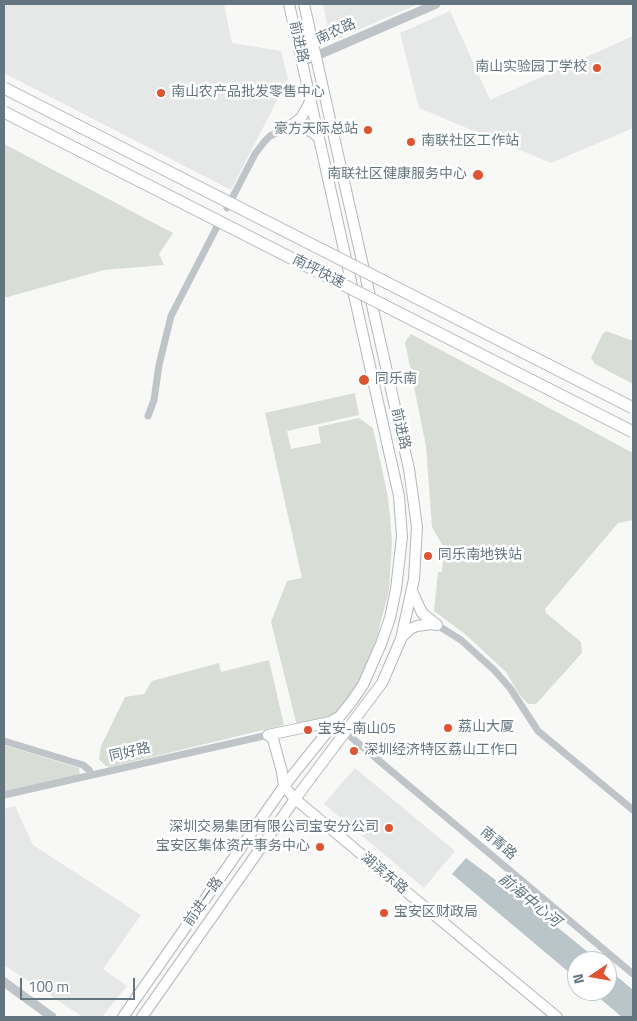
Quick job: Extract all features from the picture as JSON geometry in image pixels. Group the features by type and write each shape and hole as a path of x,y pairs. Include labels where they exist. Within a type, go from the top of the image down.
{"highway":[{"name":"南坪快速","path":"4,88 633,408"},
{"name":"南坪快速","path":"4,112 633,430"}],"main road":[{"name":"前进路","path":"284,786 340,716 363,685 371,670 390,618 400,564 402,537 399,496 289,4"},
{"name":"前进路","path":"295,800 373,698 396,653 412,589 417,527 412,488 304,4"},
{"path":"289,127 301,118 310,104 310,98"},
{"path":"289,127 303,128 319,138"},
{"path":"412,589 422,613 437,625"},
{"path":"401,639 410,629 417,626 437,625"},
{"path":"380,647 380,654 384,658 392,658 396,653"},
{"path":"371,670 377,666 382,668 385,672 385,677"},
{"path":"268,735 330,722 340,716"},
{"path":"268,735 273,738 284,786"},
{"name":"湖滨东路","path":"284,786 295,800 557,1017"},
{"name":"前进一路","path":"123,1017 284,786"},
{"name":"前进一路","path":"142,1017 295,800"}],"street":[{"name":"南农路","path":"302,62 436,4"},
{"path":"227,208 255,154 264,142 270,136 289,127"},
{"path":"148,416 154,400 159,365 171,316 222,217"},
{"path":"422,323 633,430"},
{"path":"437,625 461,640 494,670 510,688 538,731 633,810"},
{"name":"南青路","path":"346,733 633,974"},
{"name":"同好路","path":"4,795 268,735"},
{"path":"4,741 83,765 92,775"},
{"path":"4,982 52,1017"}],"shaded area":[{"name":"南山农产品批发零售中心","path":"4,4 224,4 232,43 281,51 288,79 231,190 4,73"},
{"path":"323,4 418,4 337,39 329,34"},
{"name":"南山实验园丁学校","path":"450,11 490,100 633,36 633,128 551,163 419,108 400,33"},
{"path":"4,144 173,233 159,254 164,265 104,270 4,298"},
{"path":"606,331 633,341 633,384 595,364 591,358 602,335"},
{"path":"411,334 633,453 633,520 618,523 545,609 546,613 581,642 582,653 536,704 528,704 519,694 506,672 465,634 434,611 438,572 442,572 444,548 432,527 426,446 405,342"},
{"path":"355,393 359,415 287,431 291,449 321,443 318,427 359,418 373,428 388,497 390,517 392,542 389,590 366,671 343,707 332,717 297,726 271,622 287,581 302,578 265,413"},
{"path":"269,660 284,725 110,767 106,766 99,759 101,746 125,697 144,694 152,681 219,663 221,672"},
{"path":"4,745 79,768 80,775 4,793"},
{"name":"深圳交易集团有限公司宝安分公司","path":"355,768 455,851 424,888 324,804"},
{"path":"15,806 33,845 141,915 103,969 127,986 102,1017 83,1017 4,965 4,809"},
{"path":"466,858 536,910 587,951 567,951 567,971 452,874"},
{"path":"617,976 633,990 633,1017 622,1017 603,1001 617,1001"}],"place":[{"name":"南山实验园丁学校","path":"597,68"},
{"name":"南山农产品批发零售中心","path":"161,93"},
{"name":"豪方天际总站","path":"368,130"},
{"name":"南联社区工作站","path":"411,142"},
{"name":"南联社区健康服务中心","path":"478,175"},
{"name":"同乐南","path":"364,380"},
{"name":"同乐南地铁站","path":"428,556"},
{"name":"荔山大厦","path":"448,728"},
{"name":"宝安-南山05","path":"308,730"},
{"name":"深圳经济特区荔山工作口","path":"354,751"},
{"name":"深圳交易集团有限公司宝安分公司","path":"389,828"},
{"name":"宝安区集体资产事务中心","path":"320,847"},
{"name":"宝安区财政局","path":"384,913"}],"water label":[{"name":"前海中心河","path":"529,901"}]}
